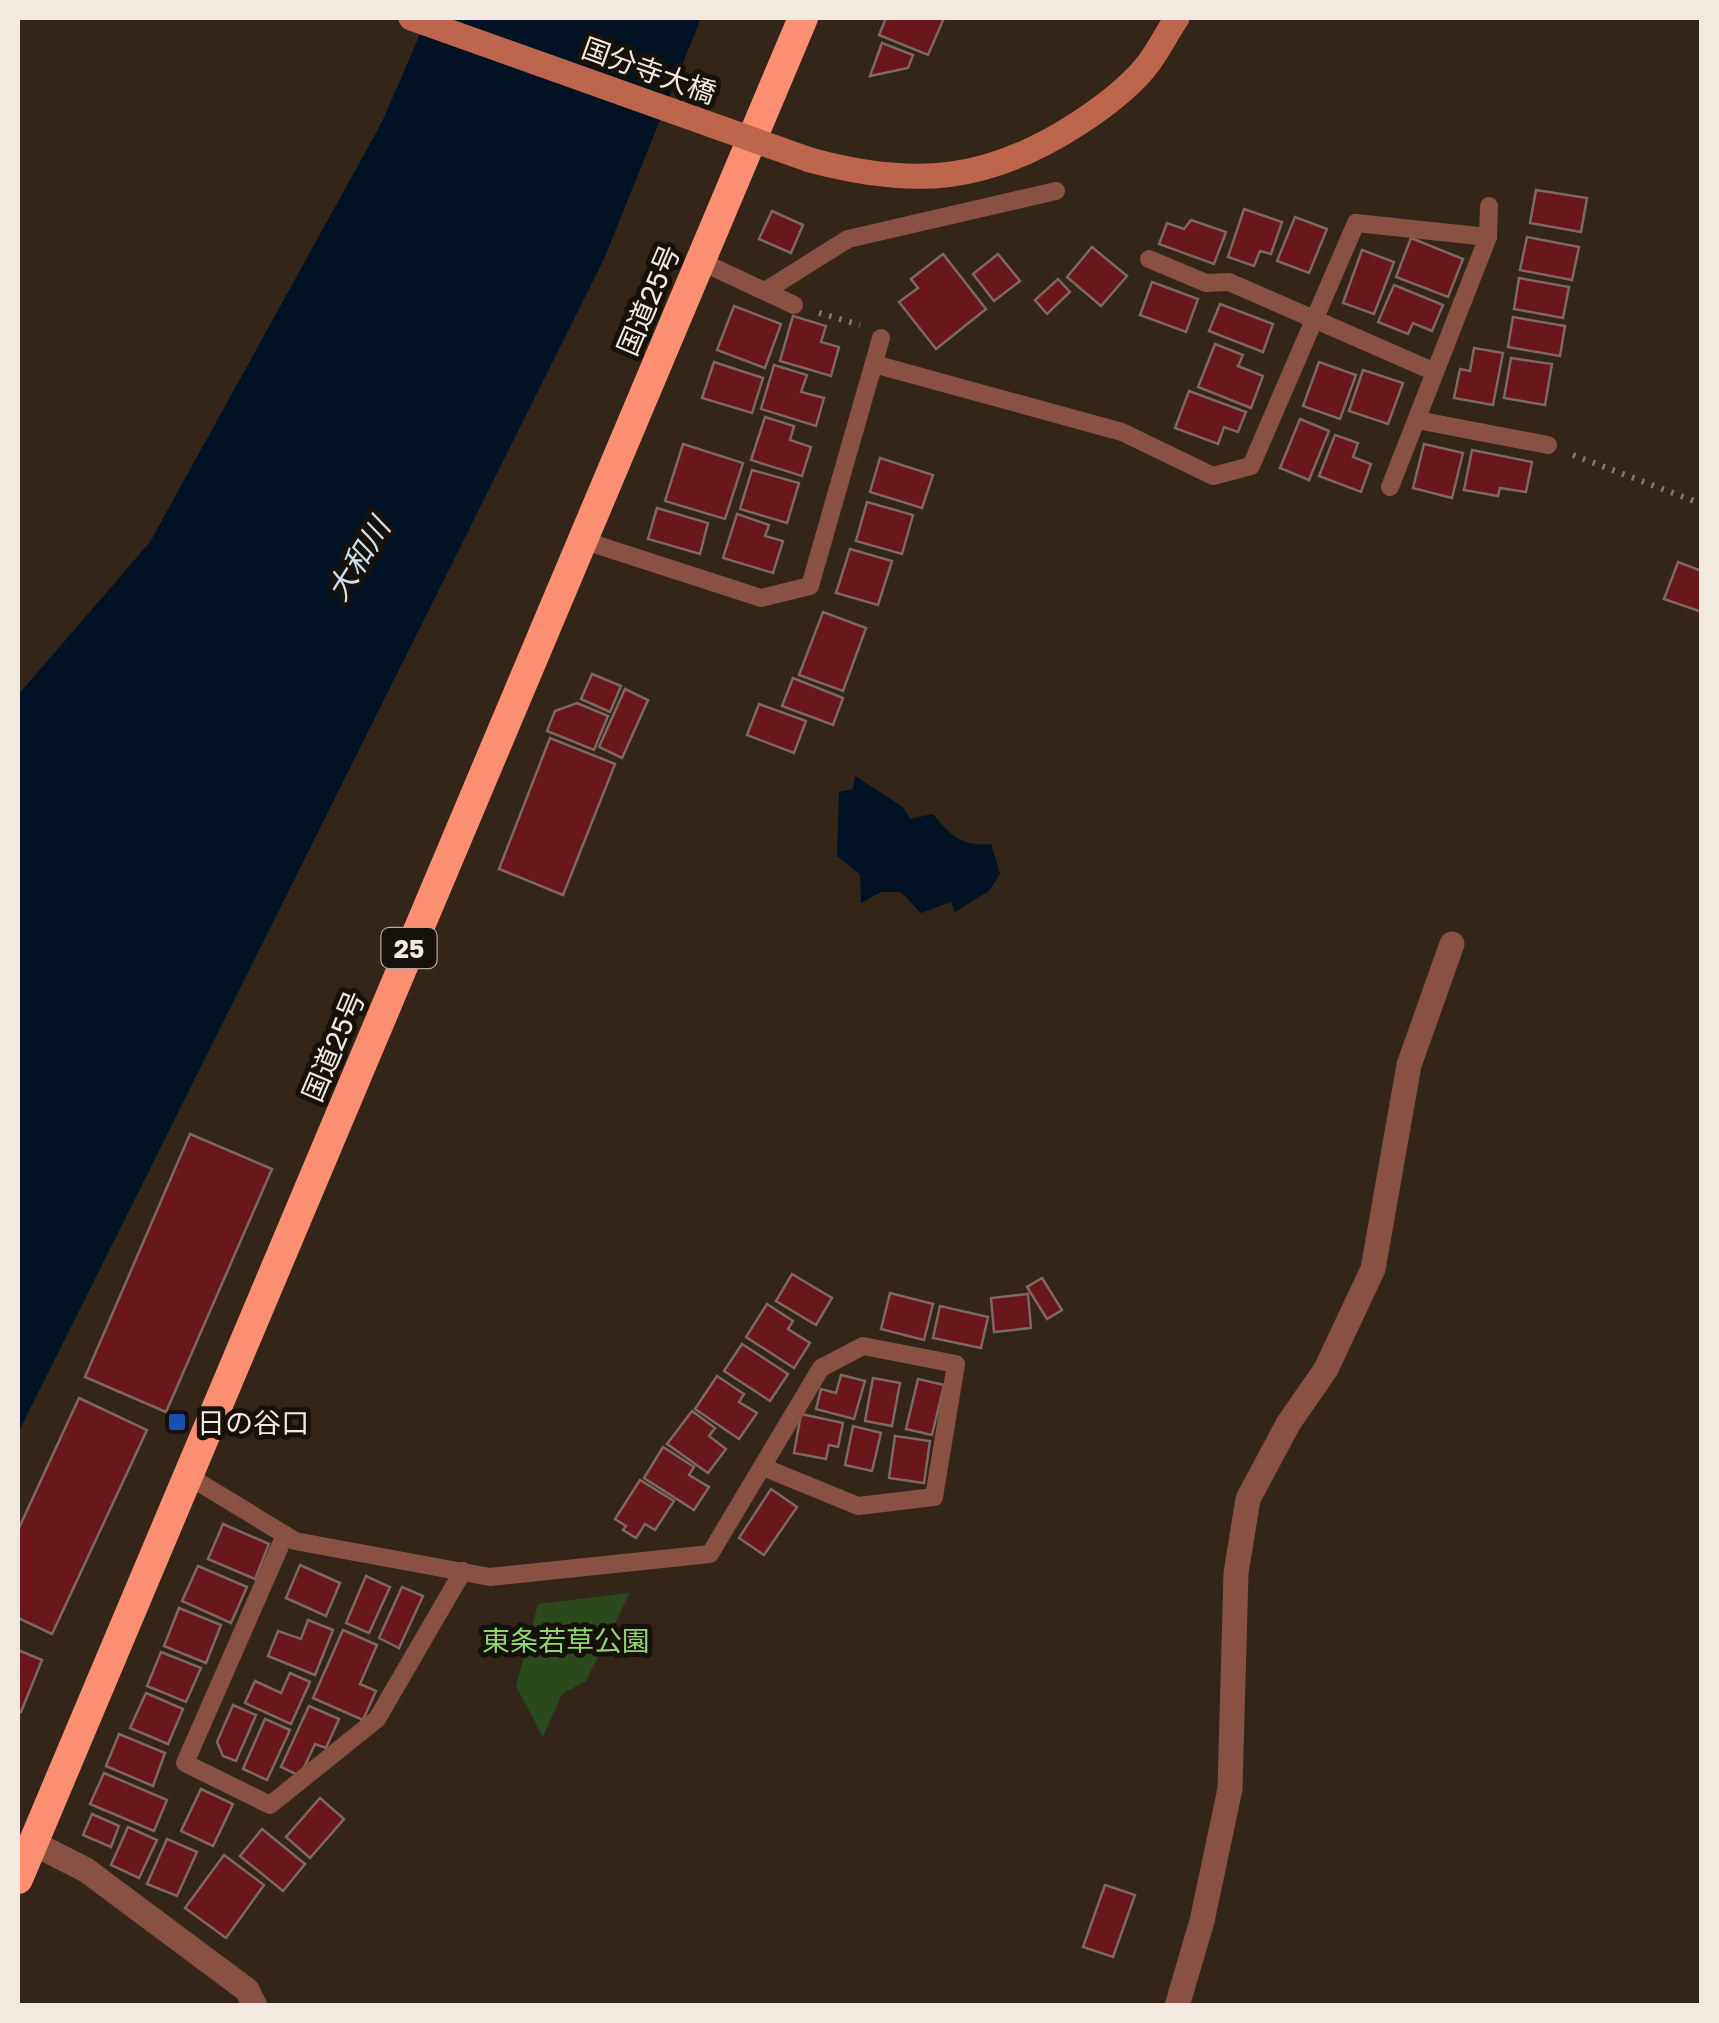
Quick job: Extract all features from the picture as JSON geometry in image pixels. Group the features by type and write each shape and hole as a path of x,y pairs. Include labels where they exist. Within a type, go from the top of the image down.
{"highway":[{"name":"国道25号","path":"18,1879 803,18"}],"street":[{"name":"国分寺大橋","path":"411,18 810,160 865,174 928,178 991,168 1045,146 1101,109 1144,69 1176,18"},
{"path":"1177,2006 1202,1921 1230,1788 1236,1572 1248,1499 1288,1424 1326,1369 1373,1269 1409,1065 1452,944"},
{"path":"33,1843 86,1870 246,1990 255,2006"}],"lane":[{"path":"765,291 848,239 1056,190"},
{"path":"1390,488 1488,237 1489,206"},
{"path":"874,364 1122,432 1213,476 1251,466 1356,223 1488,237"},
{"path":"1149,259 1206,282 1230,282 1435,372"},
{"path":"700,261 794,305"},
{"path":"582,540 762,598 810,586 881,338"},
{"path":"1417,420 1548,445"},
{"path":"187,1474 295,1541 490,1577 710,1554 821,1368 863,1346 956,1364 934,1497 858,1506 762,1467"},
{"path":"285,1535 185,1762 270,1806 377,1720 464,1572"}],"path":[{"path":"794,305 871,328 881,338"},
{"path":"1548,445 1702,504"}],"green space":[{"name":"東条若草公園","path":"630,1593 586,1681 562,1694 543,1737 516,1686 538,1604"}],"water":[{"name":"大和川","path":"427,18 701,18 604,259 18,1433 18,695 150,542 382,122"},
{"path":"855,776 903,807 910,819 933,814 958,838 972,844 991,844 1000,874 989,891 955,912 951,902 921,913 901,892 881,892 861,903 860,874 837,856 839,792 853,789"}],"building":[{"path":"886,18 944,18 928,55 879,35"},
{"path":"882,43 913,55 908,68 870,76"},
{"path":"1536,190 1587,198 1581,232 1530,223"},
{"path":"1244,209 1282,222 1271,254 1260,251 1254,266 1228,257"},
{"path":"772,211 803,225 791,253 759,239"},
{"path":"1295,217 1327,229 1309,273 1277,261"},
{"path":"1191,220 1226,232 1214,264 1159,244 1167,223 1184,229"},
{"path":"1527,237 1579,247 1572,280 1520,270"},
{"path":"1411,238 1463,259 1448,297 1396,277"},
{"path":"1092,247 1127,276 1101,306 1067,277"},
{"path":"1362,250 1394,262 1374,314 1343,303"},
{"path":"943,254 986,309 936,349 899,302 918,288 911,279"},
{"path":"998,254 1020,281 994,301 973,274"},
{"path":"1519,278 1569,287 1563,318 1514,309"},
{"path":"1058,279 1070,292 1047,314 1035,300"},
{"path":"1152,282 1198,299 1186,332 1140,315"},
{"path":"1394,285 1443,305 1432,331 1413,323 1408,334 1378,322"},
{"path":"1220,304 1273,324 1263,352 1209,331"},
{"path":"734,306 781,324 765,368 717,350"},
{"path":"793,316 826,326 821,342 839,347 831,376 780,361"},
{"path":"1513,317 1565,326 1560,356 1508,347"},
{"path":"1215,344 1243,355 1238,366 1263,376 1251,408 1198,387"},
{"path":"1474,348 1503,353 1493,405 1454,398 1460,369 1470,371"},
{"path":"1511,358 1552,364 1545,405 1504,398"},
{"path":"714,362 763,378 752,413 702,398"},
{"path":"1319,362 1356,375 1340,419 1303,406"},
{"path":"774,365 807,375 801,392 824,398 816,426 761,409"},
{"path":"1363,370 1403,383 1388,424 1349,411"},
{"path":"1189,391 1246,412 1238,432 1224,427 1218,444 1175,428"},
{"path":"765,417 794,426 790,440 811,447 802,476 751,460"},
{"path":"1300,419 1329,431 1309,480 1280,468"},
{"path":"1335,435 1358,443 1353,457 1371,464 1361,492 1319,476"},
{"path":"683,444 743,463 725,519 665,501"},
{"path":"1424,444 1463,453 1452,498 1413,488"},
{"path":"1472,450 1532,462 1526,492 1500,488 1498,496 1464,490"},
{"path":"880,458 933,475 922,508 870,492"},
{"path":"752,470 799,483 787,523 740,509"},
{"path":"867,502 913,515 902,554 856,541"},
{"path":"657,508 708,523 700,554 648,539"},
{"path":"737,514 769,525 765,536 783,541 773,573 723,558"},
{"path":"850,549 892,561 878,605 836,593"},
{"path":"1678,562 1702,571 1702,612 1664,599"},
{"path":"823,612 866,628 843,691 799,675"},
{"path":"592,674 621,686 610,712 581,699"},
{"path":"793,678 843,698 833,725 782,706"},
{"path":"625,689 648,700 622,758 599,747"},
{"path":"577,703 608,716 594,750 547,731 555,711"},
{"path":"759,704 806,721 794,753 747,735"},
{"path":"550,738 615,764 563,895 499,869"},
{"path":"190,1134 272,1169 166,1412 85,1377"},
{"path":"792,1274 832,1298 816,1325 776,1301"},
{"path":"1042,1278 1062,1310 1047,1319 1027,1287"},
{"path":"890,1293 933,1304 924,1340 881,1329"},
{"path":"1028,1294 1031,1328 994,1332 991,1298"},
{"path":"767,1304 793,1321 788,1329 810,1343 794,1368 746,1337"},
{"path":"940,1306 988,1317 981,1348 933,1338"},
{"path":"742,1344 788,1374 770,1401 724,1371"},
{"path":"841,1375 865,1381 854,1419 816,1409 821,1389 836,1393"},
{"path":"717,1376 744,1394 739,1402 757,1413 739,1439 695,1409"},
{"path":"873,1378 900,1383 892,1426 865,1421"},
{"path":"918,1379 944,1385 932,1435 906,1429"},
{"path":"79,1398 147,1430 52,1634 18,1618 18,1530"},
{"path":"692,1411 715,1428 709,1436 726,1449 708,1473 667,1444"},
{"path":"801,1414 843,1423 838,1447 829,1445 826,1459 794,1453"},
{"path":"853,1426 881,1433 872,1471 845,1465"},
{"path":"895,1436 930,1441 924,1483 889,1478"},
{"path":"663,1447 694,1467 689,1475 709,1487 694,1510 644,1478"},
{"path":"640,1480 674,1501 655,1530 645,1524 636,1538 615,1519"},
{"path":"771,1489 797,1507 764,1555 739,1538"},
{"path":"223,1524 269,1544 255,1579 208,1559"},
{"path":"300,1565 340,1583 326,1616 286,1598"},
{"path":"198,1566 247,1587 231,1623 182,1601"},
{"path":"366,1576 390,1587 369,1633 346,1623"},
{"path":"402,1587 423,1596 399,1648 379,1638"},
{"path":"179,1608 221,1625 206,1663 164,1646"},
{"path":"308,1620 333,1630 315,1675 268,1656 278,1631 301,1639"},
{"path":"343,1630 377,1645 360,1684 376,1691 363,1720 313,1698"},
{"path":"18,1650 42,1660 21,1712 18,1711"},
{"path":"161,1652 201,1668 186,1702 147,1686"},
{"path":"290,1673 310,1682 291,1724 245,1703 255,1681 281,1693"},
{"path":"146,1693 183,1709 168,1744 130,1728"},
{"path":"233,1705 256,1715 236,1761 223,1756 217,1742"},
{"path":"309,1706 339,1719 326,1748 315,1744 300,1776 281,1767"},
{"path":"265,1719 290,1730 267,1780 243,1769"},
{"path":"119,1734 165,1753 153,1786 106,1766"},
{"path":"104,1773 167,1800 154,1831 90,1804"},
{"path":"201,1789 233,1804 213,1846 181,1831"},
{"path":"320,1798 344,1819 310,1858 286,1837"},
{"path":"92,1814 119,1826 111,1847 83,1835"},
{"path":"128,1827 157,1840 139,1878 111,1865"},
{"path":"262,1829 305,1864 283,1891 240,1856"},
{"path":"167,1839 197,1852 177,1896 147,1884"},
{"path":"224,1855 264,1885 226,1938 185,1908"},
{"path":"1105,1885 1135,1895 1113,1957 1083,1947"}],"place":[{"name":"日の谷口","path":"177,1422"}]}
